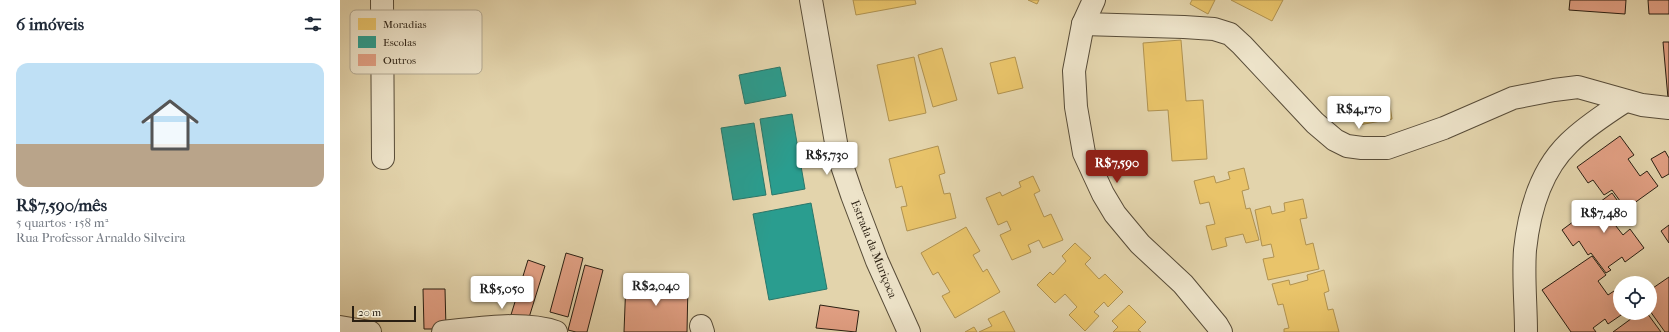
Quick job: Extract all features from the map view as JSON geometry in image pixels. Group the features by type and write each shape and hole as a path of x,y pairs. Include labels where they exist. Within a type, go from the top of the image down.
{"street":[{"path":"382,0 382,10"},
{"name":"Estrada da Muriçoca","path":"811,0 838,154 876,261 909,332"},
{"path":"1094,0 1084,24 1074,71 1076,107 1084,153 1103,194 1115,214 1140,244 1183,284 1217,325 1221,332"},
{"path":"1084,24 1184,26 1214,29 1230,34 1315,123 1335,140 1347,146 1362,148 1387,148 1444,128 1513,98 1578,87 1642,105 1669,108"},
{"path":"382,74 383,158"},
{"path":"1526,332 1525,250 1533,207 1543,179 1554,159 1569,143 1586,128 1625,101"},
{"path":"340,326 370,332"},
{"path":"443,332 490,326 546,328 556,332"}],"building: Moradias":[{"path":"853,0 915,0 916,4 856,15"},
{"path":"1028,0 1039,0 1037,4"},
{"path":"1192,0 1215,0 1208,14 1190,4"},
{"path":"1231,0 1283,0 1272,21"},
{"path":"1181,40 1186,101 1203,100 1207,159 1172,161 1168,110 1148,111 1143,43"},
{"path":"942,48 957,100 933,107 918,55"},
{"path":"914,57 926,113 889,121 877,65"},
{"path":"1015,57 1023,88 998,94 990,63"},
{"path":"1389,99 1392,119 1359,125 1355,105"},
{"path":"938,146 945,173 939,175 944,194 950,193 956,218 907,231 901,207 907,206 902,186 896,188 889,159"},
{"path":"1244,168 1249,189 1242,191 1246,209 1250,208 1259,240 1246,243 1243,234 1225,238 1227,246 1212,250 1206,226 1215,224 1209,202 1200,204 1194,181 1214,176 1216,183 1230,179 1228,172"},
{"path":"1033,176 1040,191 1034,194 1044,217 1051,214 1063,240 1043,248 1039,240 1028,245 1031,252 1012,260 1000,235 1011,230 1007,221 998,225 986,198 1000,192 1002,196 1021,187 1019,182"},
{"path":"1303,199 1307,218 1300,219 1306,245 1313,243 1319,269 1268,280 1263,259 1274,257 1271,244 1262,246 1255,210 1270,206 1272,214 1285,211 1284,203"},
{"path":"966,227 980,251 973,255 983,272 987,269 1000,292 955,318 942,296 950,292 938,272 933,275 921,253"},
{"path":"1075,243 1091,258 1085,264 1099,279 1105,274 1123,292 1108,307 1104,302 1094,312 1099,316 1085,331 1069,315 1077,307 1065,294 1055,303 1037,285 1050,272 1053,275 1066,261 1062,256"},
{"path":"1324,270 1329,291 1324,293 1328,310 1333,309 1339,332 1284,332 1284,329 1289,328 1283,304 1278,305 1272,284 1289,280 1290,285 1308,280 1307,275"},
{"path":"1129,305 1146,322 1138,330 1141,332 1113,332 1118,327 1112,321"},
{"path":"1004,311 1015,332 979,332 992,326 988,319"},
{"path":"974,327 977,332 965,332"}],"building: Escolas":[{"path":"780,67 786,96 745,104 739,75"},
{"path":"792,114 805,189 772,195 760,119"},
{"path":"754,123 766,195 733,200 721,128"},
{"path":"811,203 827,289 769,300 753,214"}],"building: Outros":[{"path":"1570,0 1626,0 1625,14 1569,10"},
{"path":"1648,0 1669,0 1669,14 1649,14"},
{"path":"1663,42 1669,42 1669,98 1668,98"},
{"path":"1620,136 1634,155 1628,159 1640,176 1647,171 1658,186 1626,209 1612,190 1604,195 1593,180 1588,183 1577,167"},
{"path":"1665,151 1669,158 1669,174 1662,178 1651,159"},
{"path":"1612,193 1625,211 1612,221 1623,235 1630,229 1644,248 1625,262 1622,257 1608,267 1611,270 1606,273 1591,253 1588,255 1579,241 1573,246 1562,230"},
{"path":"1669,225 1669,243 1661,231"},
{"path":"566,253 583,258 568,317 550,312"},
{"path":"1592,256 1606,275 1598,281 1608,295 1613,292 1614,320 1608,324 1605,319 1593,328 1596,332 1571,332 1542,290"},
{"path":"528,260 545,266 527,324 510,318"},
{"path":"585,265 603,270 587,332 576,332 568,330"},
{"path":"1669,277 1669,332 1665,332 1656,320 1657,285"},
{"path":"626,280 688,282 687,332 624,332"},
{"path":"423,289 445,289 446,329 424,329"},
{"path":"820,305 859,311 856,332 816,328"},
{"path":"1629,320 1652,320 1661,332 1613,332"}]}
